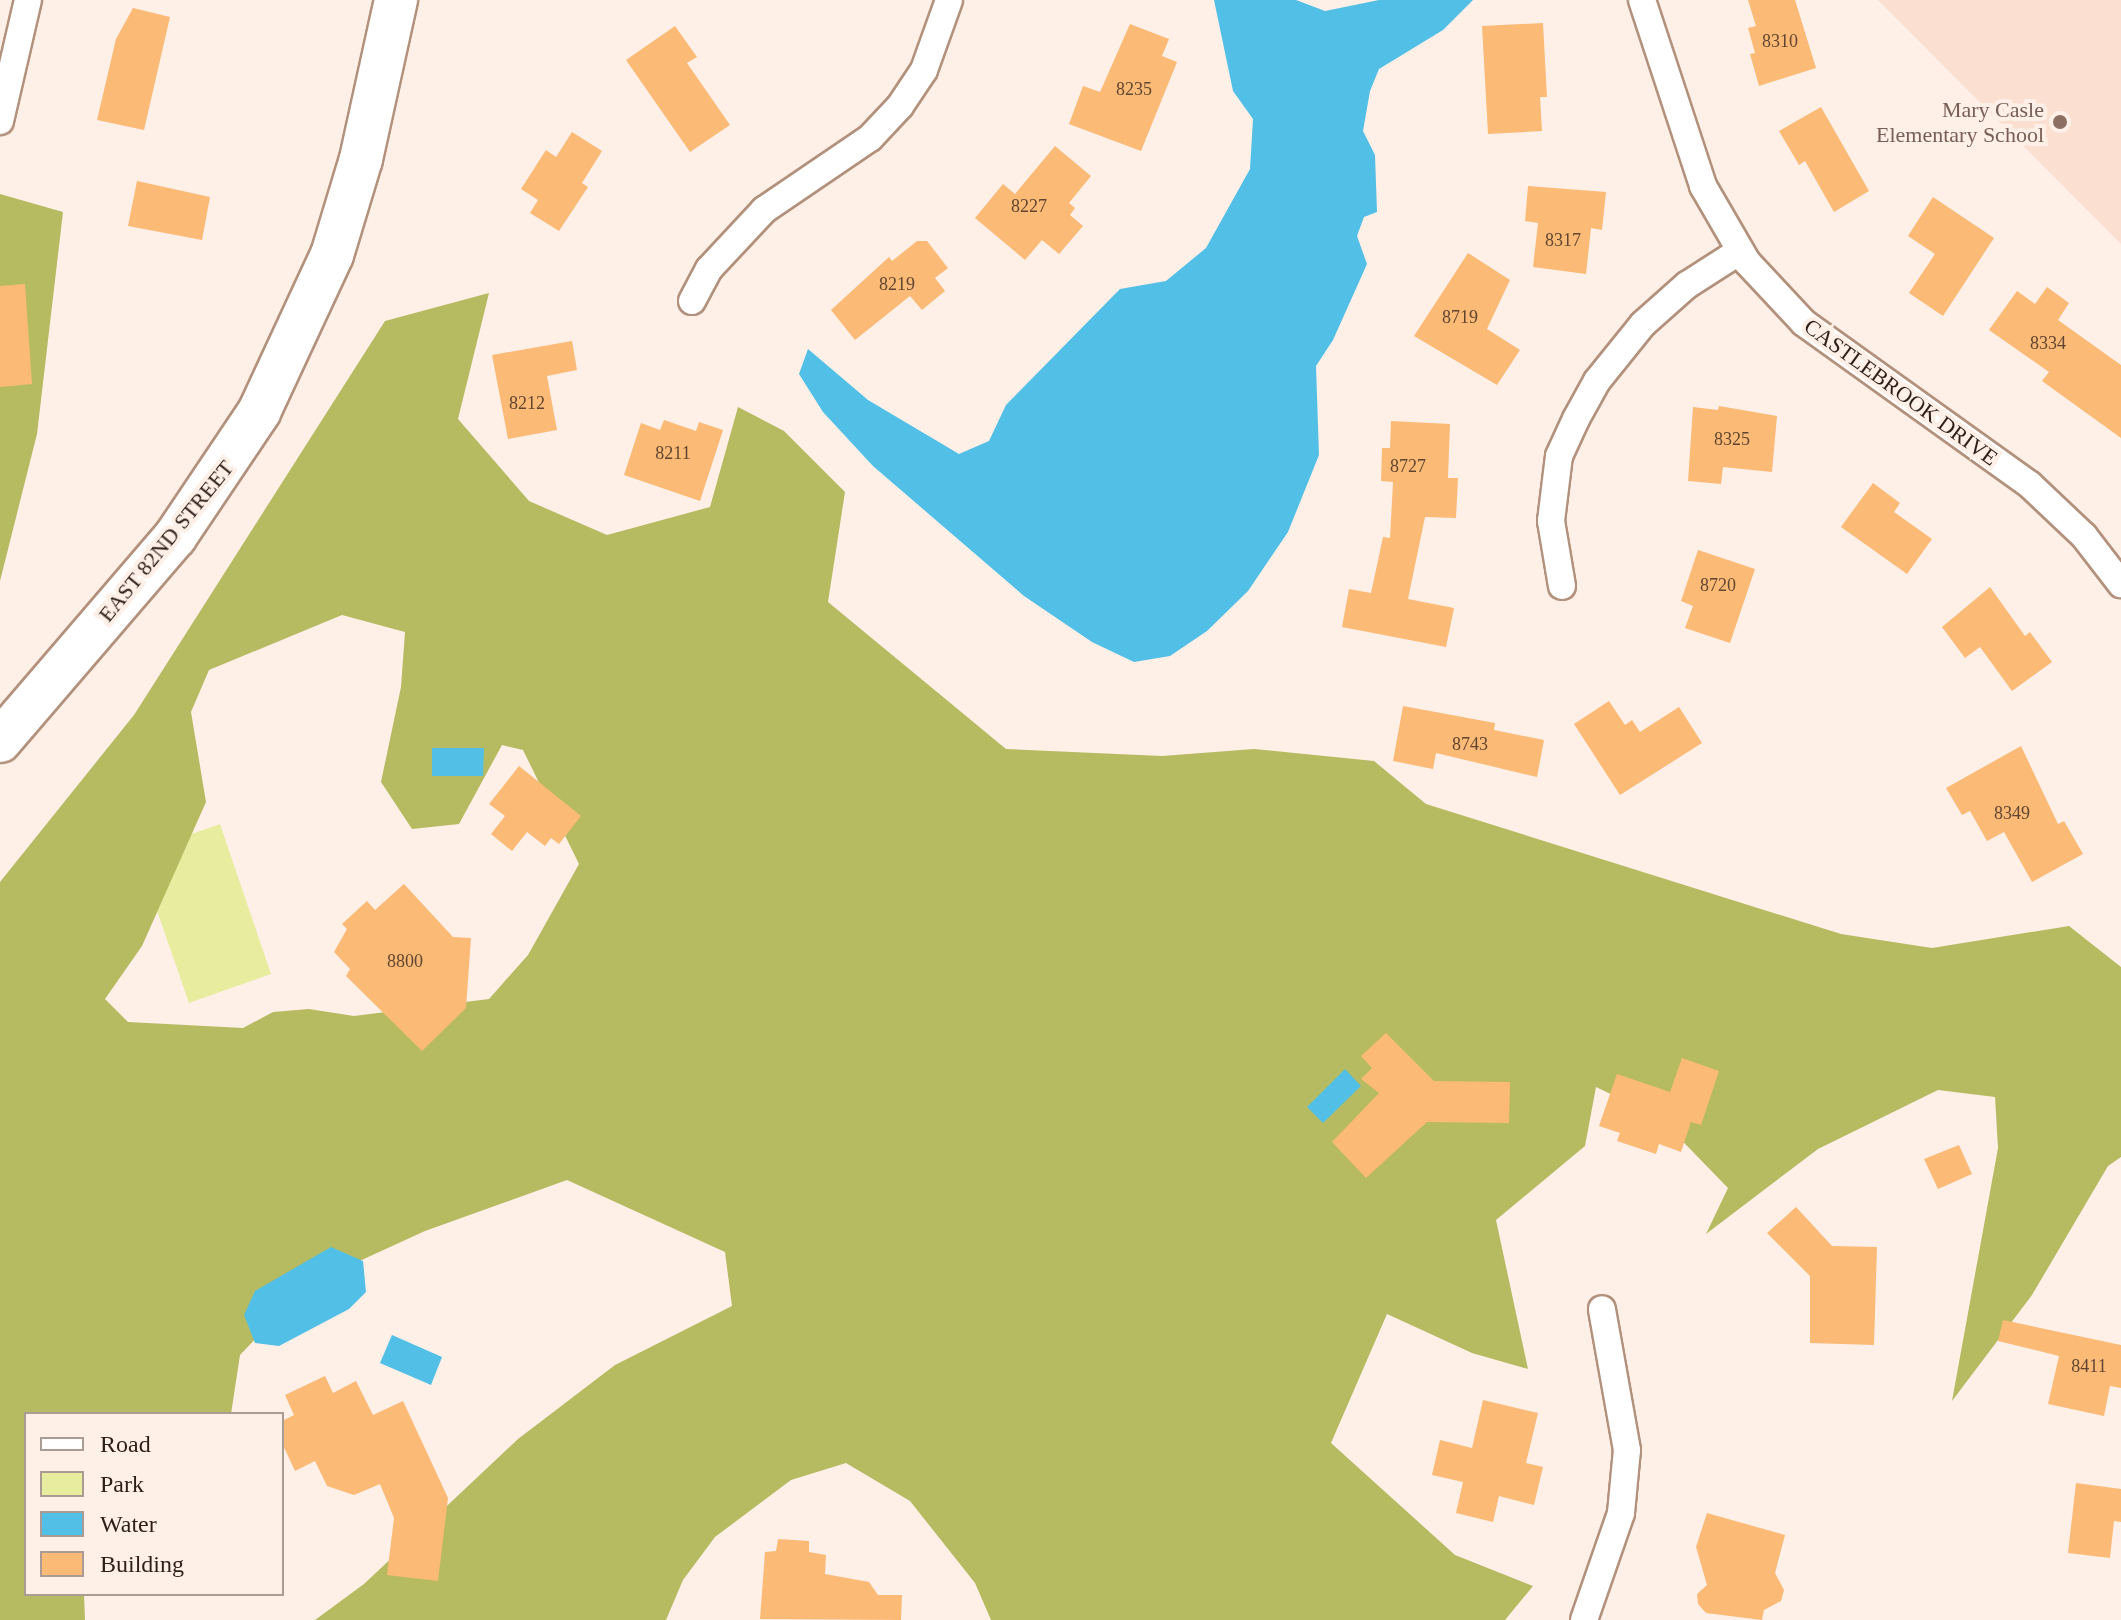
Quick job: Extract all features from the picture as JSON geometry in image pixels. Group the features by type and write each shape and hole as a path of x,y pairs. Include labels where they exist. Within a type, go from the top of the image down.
{"main road":[{"name":"EAST 82ND STREET","path":"0,741 175,537 237,451 265,402 332,255 361,159 396,0"}],"street":[{"path":"0,121 28,0"},
{"name":"CASTLEBROOK DRIVE","path":"1642,0 1703,186 1740,251 1804,323 2029,484 2084,536 2121,584"},
{"path":"692,301 709,269 764,210 870,138 900,106 924,70 939,3"},
{"path":"1562,586 1551,521 1559,456 1576,419 1597,381 1643,324 1687,285 1740,251"},
{"path":"1584,1620 1621,1513 1627,1450 1602,1309"}],"shaded area":[{"name":"Mary Casle Elementary School","path":"1878,0 2121,0 2121,244"}],"green space":[{"path":"0,194 63,212 37,434 0,581"},
{"path":"489,293 458,419 529,501 607,535 710,507 738,407 784,431 845,492 828,602 1006,749 1162,756 1254,749 1374,761 1426,804 1841,934 1932,948 2069,926 2121,967 2121,1157 2108,1166 2032,1295 1952,1401 1998,1148 1995,1097 1938,1090 1818,1149 1706,1234 1728,1188 1659,1117 1596,1087 1585,1146 1496,1220 1528,1369 1472,1353 1387,1314 1331,1443 1455,1555 1533,1586 1505,1620 991,1620 975,1583 910,1501 846,1463 791,1480 715,1537 683,1580 666,1620 315,1620 364,1584 518,1439 615,1365 732,1306 725,1252 567,1180 425,1231 307,1285 240,1355 231,1412 24,1412 24,1596 84,1596 85,1620 0,1620 0,882 134,715 385,321","holes":["342,615 405,632 401,687 381,782 412,829 459,824 502,745 523,750 579,864 528,955 489,999 354,1016 309,1009 273,1012 243,1028 128,1022 105,999 142,946 206,802 191,712 209,670"]},
{"path":"220,824 271,974 189,1003 137,853"}],"water":[{"path":"1214,0 1296,0 1325,11 1379,0 1473,0 1443,30 1379,69 1370,91 1363,131 1375,155 1377,212 1364,217 1357,236 1367,264 1333,340 1316,366 1319,455 1288,532 1248,591 1207,631 1170,656 1134,662 1092,642 1024,596 873,466 823,412 799,374 808,349 868,400 959,454 989,441 1006,405 1120,289 1166,281 1206,248 1250,169 1253,119 1233,91"},
{"path":"432,748 484,748 483,776 432,776"},
{"path":"1345,1069 1361,1086 1323,1123 1307,1107"},
{"path":"331,1247 363,1261 366,1292 349,1309 279,1346 255,1343 244,1315 255,1291"},
{"path":"392,1335 442,1357 431,1385 380,1363"}],"building":[{"path":"1748,0 1795,0 1816,68 1759,86 1750,54 1755,53 1748,28 1756,26"},
{"path":"133,8 170,17 144,130 97,120 116,39"},
{"path":"1543,23 1547,97 1540,97 1542,131 1488,134 1482,26"},
{"path":"1130,24 1169,39 1162,56 1177,62 1141,151 1069,124 1083,86 1100,92"},
{"path":"675,26 697,57 687,63 730,125 690,152 626,60"},
{"path":"1821,107 1869,191 1834,212 1805,161 1799,165 1779,131"},
{"path":"572,132 602,151 582,183 588,187 559,231 530,213 538,200 521,189 546,150 556,157"},
{"path":"1055,146 1091,176 1069,203 1075,208 1070,215 1083,226 1059,254 1042,240 1025,260 975,218 1003,184 1015,194"},
{"path":"137,181 210,197 202,240 128,226"},
{"path":"1528,186 1606,192 1602,230 1591,228 1586,274 1533,267 1538,223 1525,221"},
{"path":"1933,197 1994,238 1943,316 1909,293 1935,254 1908,236"},
{"path":"917,241 927,241 948,268 935,278 945,291 922,310 910,296 855,340 831,310 889,257 892,261"},
{"path":"1468,253 1510,280 1487,329 1520,350 1497,385 1414,336"},
{"path":"25,284 32,384 0,387 0,286"},
{"path":"2047,287 2069,303 2058,320 2121,365 2121,438 2042,381 2049,372 1989,330 2017,291 2035,304"},
{"path":"572,341 577,370 547,376 557,430 508,439 492,355"},
{"path":"1719,406 1777,416 1772,472 1723,467 1721,484 1688,481 1693,407 1718,410"},
{"path":"664,420 696,431 699,422 723,430 700,501 624,475 641,423 660,430"},
{"path":"1391,421 1450,424 1448,478 1458,478 1456,518 1425,517 1408,599 1454,608 1446,647 1342,627 1349,589 1371,593 1383,537 1390,538 1393,482 1381,481 1382,448 1390,448"},
{"path":"1873,483 1900,503 1894,512 1932,539 1907,574 1841,527"},
{"path":"1698,550 1755,569 1730,643 1685,628 1693,606 1681,601"},
{"path":"1990,587 2025,636 2030,632 2052,662 2012,691 1980,647 1965,658 1942,627"},
{"path":"1609,701 1625,725 1632,720 1640,732 1679,707 1702,743 1620,795 1574,724"},
{"path":"1403,706 1495,723 1494,730 1544,740 1537,777 1436,753 1433,769 1393,761"},
{"path":"2021,746 2058,824 2064,821 2083,854 2032,882 2004,832 1987,841 1970,811 1962,815 1946,788"},
{"path":"519,766 581,816 559,844 551,838 545,846 527,832 512,851 491,834 505,816 489,804"},
{"path":"404,884 453,937 471,938 466,1008 422,1051 346,976 350,969 334,952 347,929 342,924 367,901 375,910"},
{"path":"1386,1033 1434,1081 1510,1082 1509,1123 1427,1122 1366,1178 1332,1142 1379,1093 1361,1079 1372,1068 1361,1056"},
{"path":"1682,1058 1719,1071 1701,1125 1691,1122 1681,1152 1659,1144 1656,1154 1617,1141 1620,1133 1599,1126 1617,1074 1670,1092"},
{"path":"1959,1145 1972,1174 1938,1189 1924,1159"},
{"path":"1796,1207 1832,1246 1877,1247 1874,1345 1810,1343 1810,1276 1767,1233"},
{"path":"2003,1320 2121,1345 2121,1388 2110,1386 2104,1416 2048,1404 2059,1356 1998,1341"},
{"path":"325,1376 333,1393 356,1381 373,1415 403,1401 448,1498 438,1581 387,1575 394,1518 380,1484 354,1495 327,1486 315,1461 295,1471 284,1447 284,1420 294,1415 285,1395"},
{"path":"1483,1400 1538,1413 1526,1463 1543,1467 1534,1505 1499,1496 1493,1522 1456,1513 1463,1482 1432,1475 1440,1440 1472,1448"},
{"path":"2076,1483 2121,1489 2121,1522 2114,1521 2110,1558 2068,1553"},
{"path":"1707,1513 1785,1535 1775,1573 1784,1590 1781,1601 1764,1610 1762,1620 1706,1613 1698,1604 1697,1594 1707,1585 1696,1547"},
{"path":"778,1539 809,1541 809,1552 826,1555 825,1574 869,1582 878,1595 902,1595 901,1620 760,1619 765,1552 776,1551"}],"place":[{"name":"Mary Casle Elementary School","path":"2060,122"}]}
